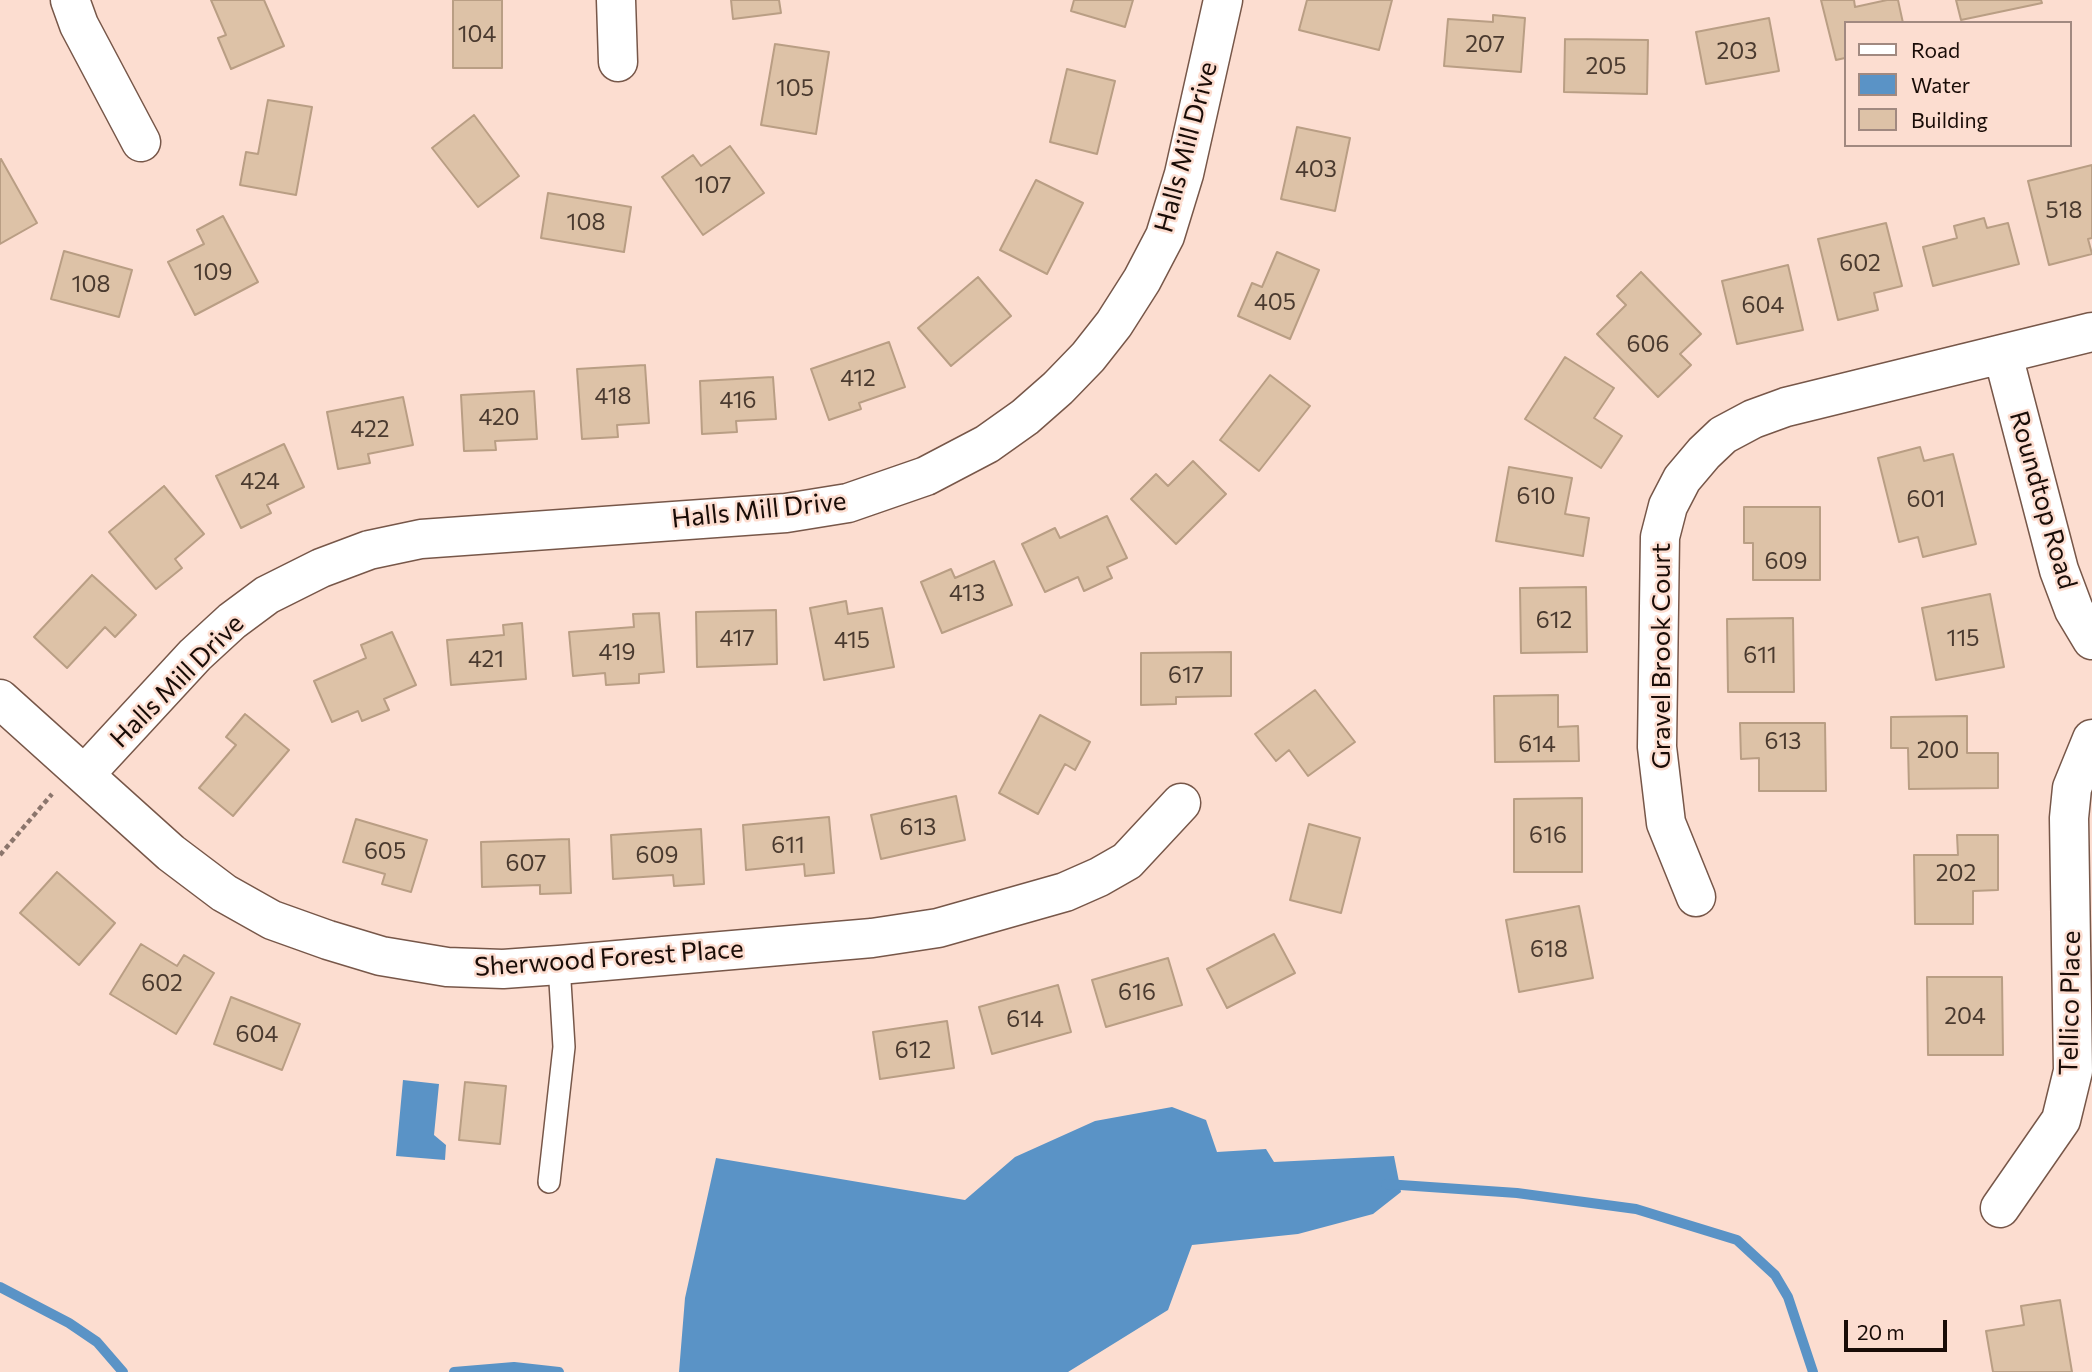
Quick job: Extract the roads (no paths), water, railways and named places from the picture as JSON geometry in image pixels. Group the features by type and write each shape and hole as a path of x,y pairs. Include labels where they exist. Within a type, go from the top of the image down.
{"street":[{"path":"70,0 79,25 141,142"},
{"path":"616,0 618,62"},
{"name":"Halls Mill Drive","path":"85,775 195,655 232,621 267,595 321,568 369,550 421,538 786,513 848,503 926,477 987,444 1025,417 1058,388 1114,324 1142,280 1165,236 1184,174 1223,0"},
{"name":"Gravel Brook Court","path":"1696,897 1666,823 1657,747 1660,537 1668,506 1682,479 1723,435 1753,419 1786,407 2092,332"},
{"name":"Roundtop Road","path":"2003,355 2059,570 2074,610 2092,640"},
{"name":"Sherwood Forest Place","path":"0,699 171,853 224,893 272,920 328,940 381,957 447,967 503,969 559,965 872,937 950,925 1065,892 1099,877 1127,861 1181,803"},
{"name":"Tellico Place","path":"2000,1208 2061,1119 2073,1071 2069,818 2073,788 2092,739"}],"lane":[{"path":"549,1182 564,1047 559,965"}],"water":[{"path":"403,1080 439,1084 434,1135 446,1145 445,1160 396,1156"},
{"path":"1172,1107 1206,1120 1217,1152 1266,1149 1274,1162 1394,1156 1401,1192 1373,1214 1298,1234 1192,1245 1168,1310 1068,1372 679,1372 685,1298 716,1158 965,1200 1015,1157 1095,1121"}],"waterway":[{"path":"1386,1184 1517,1193 1636,1209 1737,1240 1775,1275 1788,1297 1813,1372"},
{"path":"0,1287 69,1323 97,1342 123,1372"},
{"path":"454,1372 514,1367 559,1372"}]}
